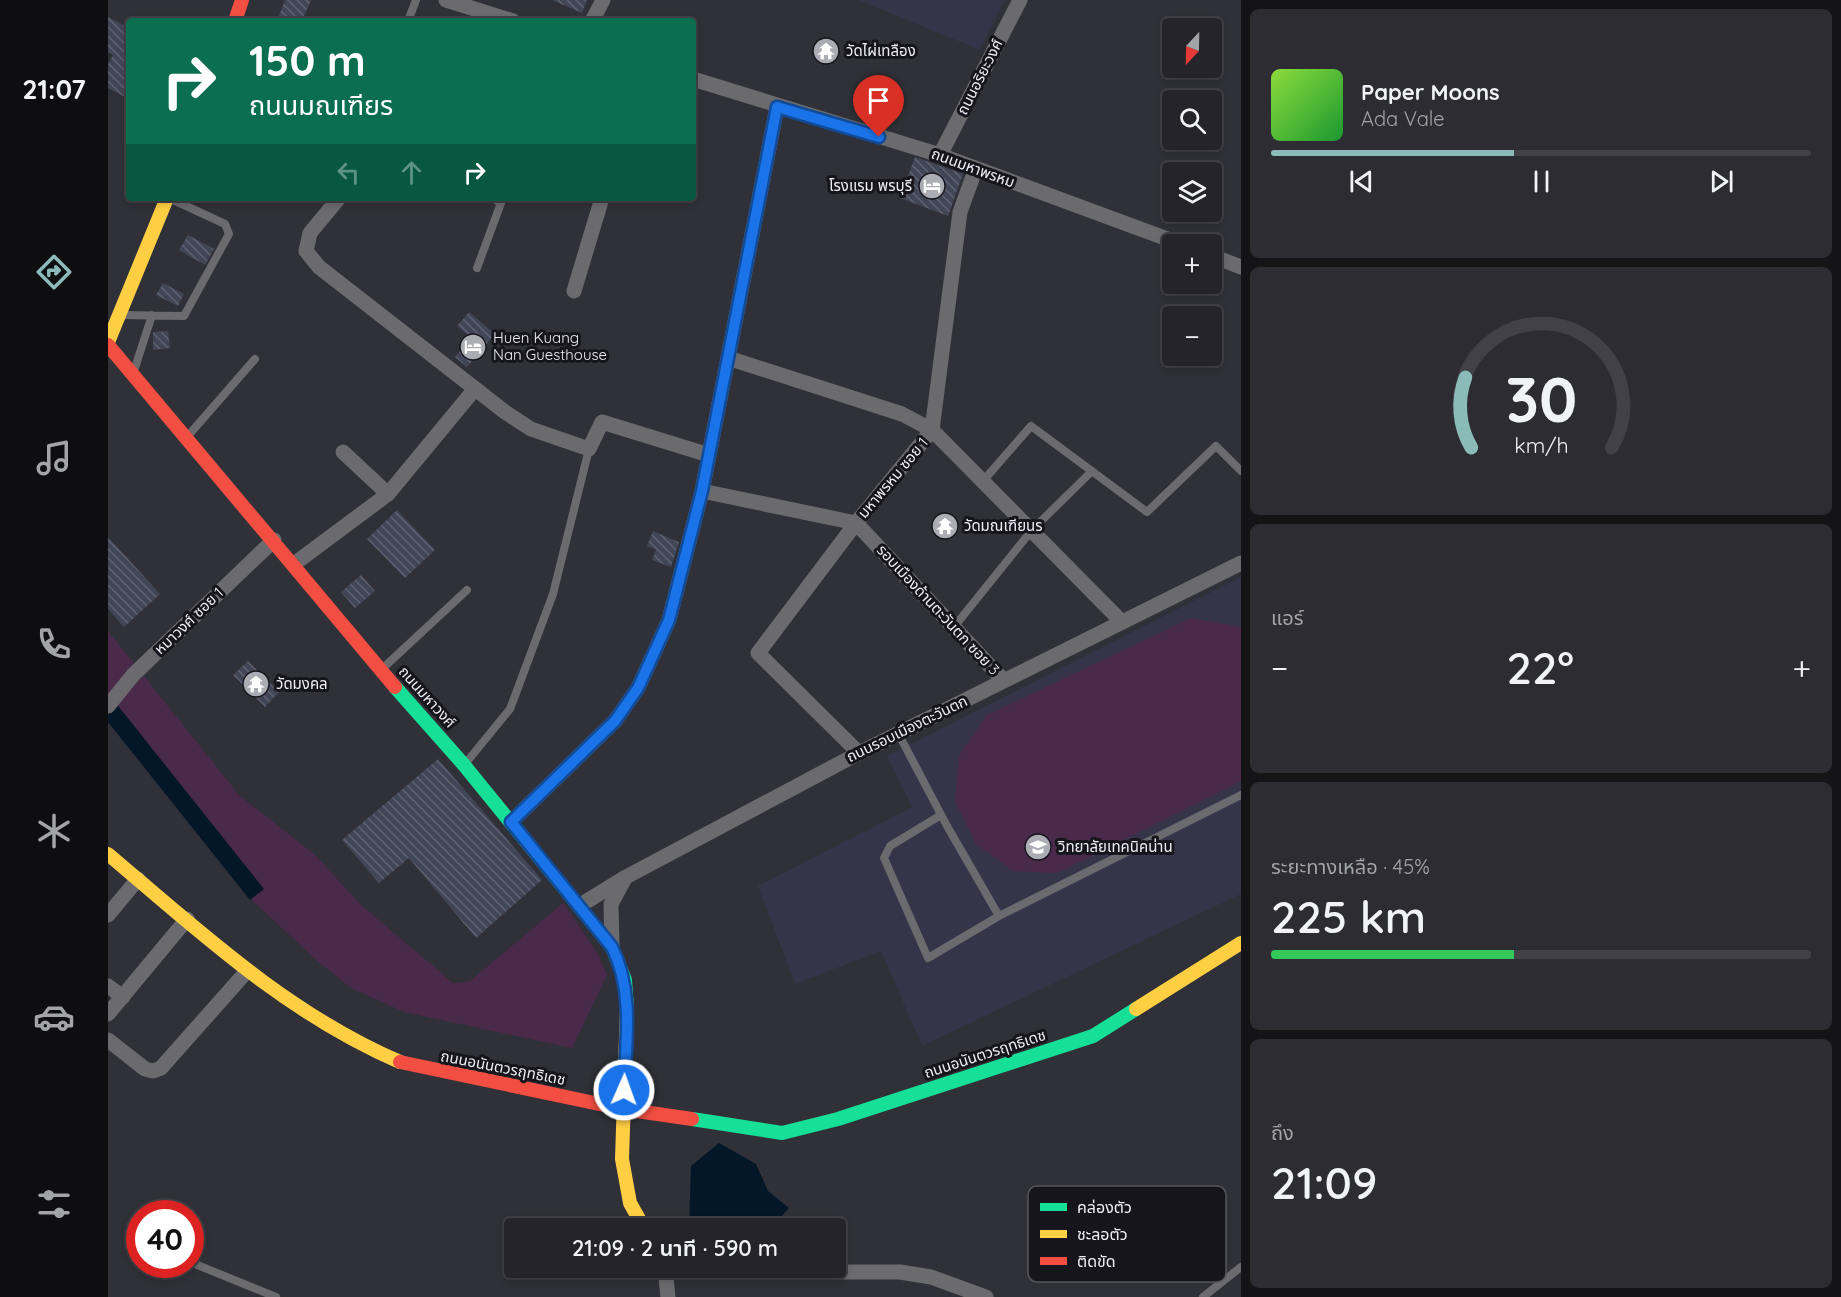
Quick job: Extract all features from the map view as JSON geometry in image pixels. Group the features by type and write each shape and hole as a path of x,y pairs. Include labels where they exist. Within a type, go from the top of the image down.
{"street":[{"path":"236,18 243,0"},
{"path":"446,0 503,18"},
{"path":"594,18 603,0"},
{"name":"ถนนอริยะวงศ์","path":"940,155 1020,0"},
{"name":"ถนนมหาพรหม","path":"696,80 777,107 940,155 1162,237"},
{"path":"511,822 615,721 638,688 669,620 702,491 777,107"},
{"name":"มหาพรหม ซอย 1","path":"859,753 758,653 855,523 932,430 960,212 976,168"},
{"path":"108,344 167,201"},
{"path":"337,201 310,233 306,251 319,267 474,390 531,429 589,449 602,422 709,455"},
{"path":"574,291 601,201"},
{"path":"1222,260 1241,267"},
{"name":"ถนนมหาวงศ์","path":"108,344 381,670 464,765 612,947 625,980 627,1013 622,1159 630,1203 638,1218"},
{"path":"728,358 902,414 932,430 1122,622"},
{"path":"294,564 388,494 474,390"},
{"path":"343,452 388,494"},
{"path":"702,491 855,523"},
{"name":"รอบเมืองด้านตะวันตก ซอย 3","path":"855,523 1005,681"},
{"name":"หมาวงศ์ ซอย 1","path":"108,706 133,675 274,540"},
{"name":"ถนนรอบเมืองตะวันตก","path":"579,906 626,878 859,753 1241,564"},
{"name":"ถนนอนันตวรฤทธิเดช","path":"108,854 248,970 302,1011 358,1044 410,1066 623,1109 782,1133 838,1119 1093,1036 1241,943"},
{"path":"612,947 611,904 626,878"},
{"path":"108,915 138,879"},
{"path":"108,1014 187,919"},
{"path":"108,1040 146,1069 153,1071 161,1068 248,970"},
{"path":"108,986 123,998"},
{"path":"846,1272 900,1272 931,1277 986,1297"},
{"path":"667,1278 668,1297"}],"lane":[{"path":"409,18 416,0"},
{"path":"120,315 184,316 229,234 225,224 175,201"},
{"path":"477,268 501,203 497,201"},
{"path":"132,374 152,315"},
{"path":"186,438 255,359"},
{"path":"983,481 1031,426 1148,512 1216,446 1241,471"},
{"path":"464,765 510,709 553,594 589,449"},
{"path":"954,627 1032,530 1092,471"},
{"path":"381,670 467,590"},
{"path":"898,733 941,815 999,916"},
{"path":"941,815 890,846 884,858 927,958 999,916 1241,795"},
{"path":"1226,1279 1241,1267"},
{"path":"204,1268 276,1297"},
{"path":"1203,1297 1222,1282"}],"shaded area":[{"path":"858,0 1005,0 980,50"},
{"name":"วิทยาลัยเทคนิคน่าน","path":"1241,577 1241,894 922,1046 881,951 795,984 758,886 912,807 887,756"},
{"path":"1191,618 1241,627 1241,781 1057,873 1013,871 976,844 955,801 959,755 987,715"},
{"path":"108,631 239,795 315,855 361,905 453,983 470,981 563,903 597,952 607,975 572,1048 404,1012 351,988 314,958 254,902 108,719"},
{"path":"115,702 264,889 250,900 108,722 108,709"},
{"path":"719,1143 756,1164 768,1191 789,1208 780,1218 689,1218 691,1166"}],"building":[{"path":"285,0 311,0 303,18 278,18"},
{"path":"552,0 587,0 582,13"},
{"path":"108,17 126,26 126,97 108,88 108,64 113,55 108,52"},
{"name":"โรงแรม พรบุรี","path":"915,157 963,174 948,216 900,198"},
{"path":"188,235 214,249 205,265 179,250"},
{"path":"163,283 184,294 178,306 156,295"},
{"name":"Huen Kuang Nan Guesthouse","path":"469,312 495,334 467,367 455,357 471,338 457,326"},
{"path":"168,331 170,348 153,350 153,332"},
{"path":"397,510 435,550 405,578 367,539"},
{"path":"653,531 679,542 671,567 652,560 656,550 647,546"},
{"path":"108,537 160,594 124,627 108,609"},
{"path":"361,575 375,591 355,608 341,592"},
{"name":"วัดมงคล","path":"248,661 279,692 265,707 233,675"},
{"path":"438,759 542,880 476,938 409,858 379,883 342,840"}],"traffic: fast":[{"path":"395,687 464,765 612,947 625,980 627,1007"},
{"path":"692,1119 782,1133 838,1119 1093,1036 1136,1009"}],"traffic: slow":[{"path":"108,342 166,201"},
{"path":"108,854 211,941 283,996 320,1020 400,1062"},
{"path":"1136,1009 1241,943"},
{"path":"627,1007 622,1159 630,1203 638,1218"}],"traffic: jam":[{"path":"236,18 242,0"},
{"path":"108,345 395,687"},
{"path":"400,1062 623,1109 692,1119"}],"place":[{"name":"วัดไผ่เทลือง","path":"826,51"},
{"name":"โรงแรม พรบุรี","path":"932,186"},
{"name":"Huen Kuang Nan Guesthouse","path":"473,347"},
{"name":"วัดมณเฑียนร","path":"945,526"},
{"name":"วัดมงคล","path":"256,684"},
{"name":"วิทยาลัยเทคนิคน่าน","path":"1038,847"}],"route":[{"path":"624,1090 627,1013 625,980 620,962 612,947 511,822 615,721 638,688 669,620 702,491 777,107 879,137"}]}
